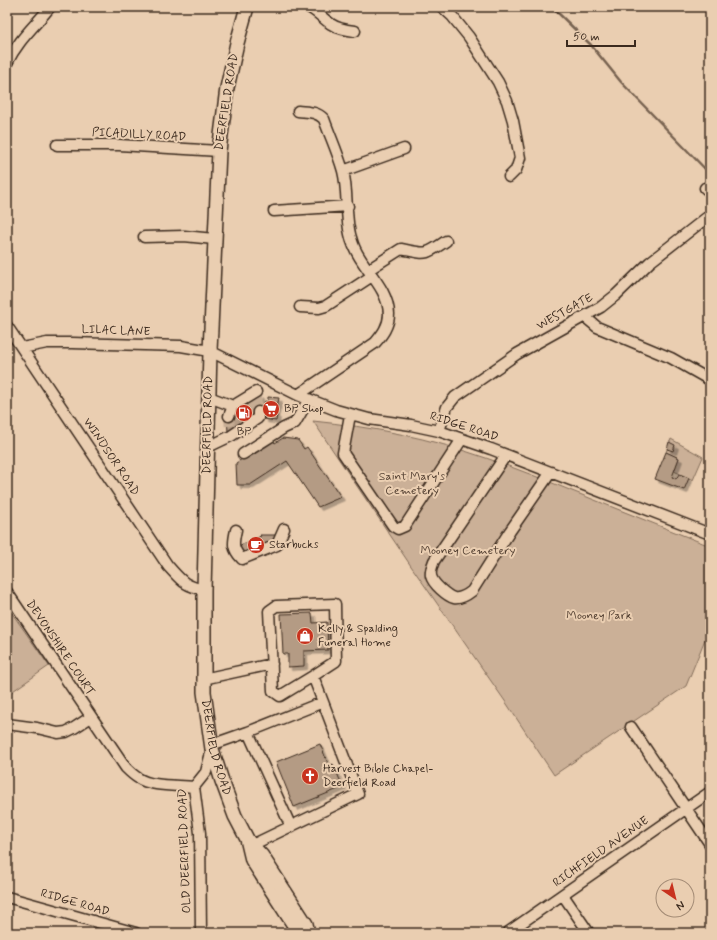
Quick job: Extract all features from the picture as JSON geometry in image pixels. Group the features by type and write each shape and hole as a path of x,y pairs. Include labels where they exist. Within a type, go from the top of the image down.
{"main road":[{"name":"DEERFIELD ROAD","path":"247,7 227,88 219,151 210,351 203,679 212,747 222,781 235,816 249,842 262,856 306,924 308,933"},
{"name":"DEERFIELD ROAD","path":"249,842 252,860 297,930 301,933"}],"street":[{"path":"7,62 24,36 40,20 50,7"},
{"path":"308,7 318,12 331,24 339,28 355,31"},
{"path":"442,7 452,16 469,37 498,82 507,101 513,121 520,158 516,170 508,177"},
{"path":"298,112 313,112 324,119 343,171 349,226 353,244 386,298 389,314 386,327 382,335 369,348 298,395"},
{"name":"PICADILLY ROAD","path":"57,145 119,145 219,151"},
{"path":"343,171 404,149"},
{"path":"274,211 348,206"},
{"name":"WESTGATE","path":"439,431 447,407 455,397 517,354 584,317 606,303 650,262 710,215"},
{"path":"144,237 184,236 214,239"},
{"path":"300,307 319,308 326,306 370,273 396,251 401,249 424,254 429,253 446,241"},
{"path":"584,317 597,326 671,358 710,380"},
{"name":"WINDSOR ROAD","path":"7,326 168,566 183,583 190,587 204,590"},
{"name":"LILAC LANE","path":"22,348 47,343 72,343 181,346 210,351"},
{"name":"RIDGE ROAD","path":"210,351 298,395 350,415 439,431 552,472 710,534"},
{"path":"209,396 243,403 262,376"},
{"path":"243,454 284,428 295,423 309,399"},
{"path":"350,415 343,453 392,526 398,529 405,526 462,439"},
{"path":"208,447 247,421"},
{"path":"506,455 434,561 431,568 433,582 440,589 454,598 460,598 472,591 510,531 552,472"},
{"path":"236,530 234,543 235,552 242,559 277,544 284,529"},
{"name":"DEVONSHIRE COURT","path":"7,592 126,768 138,778 153,783 194,786"},
{"path":"335,604 336,661 313,676 280,696 273,691 269,611 276,606 335,604"},
{"path":"203,679 272,664"},
{"path":"249,842 291,827 358,794 313,676"},
{"path":"212,747 323,702"},
{"path":"7,724 37,728 58,733 70,730 91,717"},
{"path":"631,727 710,844"},
{"path":"248,732 291,827"},
{"name":"OLD DEERFIELD ROAD","path":"201,933 200,833 194,786 206,772 212,747"},
{"name":"RICHFIELD AVENUE","path":"507,933 710,792"},
{"path":"563,895 589,933"},
{"name":"RIDGE ROAD","path":"7,897 136,933"}],"green space":[{"name":"Mooney Park","path":"313,421 356,426 389,432 466,451 530,474 710,546 710,627 686,686 554,775"},
{"path":"671,439 703,457 693,480 674,471 679,458 666,452"},
{"path":"9,609 49,666 7,695 7,610"}],"building":[{"name":"BP","path":"260,395 261,410 228,432 227,417"},
{"name":"BP Shop","path":"268,397 279,398 275,415 277,415 276,421 264,419 265,401 268,402"},
{"path":"283,438 298,440 304,449 307,447 341,497 318,507 287,461 250,485 237,485 236,463 272,439 275,443"},
{"path":"669,442 675,445 673,451 667,449"},
{"path":"666,452 679,458 672,477 676,479 679,474 689,478 684,490 655,479"},
{"name":"Starbucks","path":"260,535 277,535 274,544 241,555 238,546 261,536"},
{"name":"Kelly & Spalding Funeral Home","path":"312,613 313,623 327,622 328,650 304,651 304,666 288,667 288,654 283,654 281,614"},
{"name":"Harvest Bible Chapel- Deerfield Road","path":"320,744 329,766 333,764 343,787 294,807 276,762"}],"waterway":[{"path":"552,7 591,45 621,82 710,174"}],"tunnel":[{"path":"256,397 258,412"},
{"path":"248,403 249,417"},
{"path":"239,409 240,423"},
{"path":"229,416 230,431"}],"place":[{"name":"BP Shop","path":"271,409"},
{"name":"BP","path":"244,413"},
{"name":"Starbucks","path":"256,545"},
{"name":"Kelly & Spalding Funeral Home","path":"305,636"},
{"name":"Harvest Bible Chapel- Deerfield Road","path":"310,776"}],"park label":[{"name":"Saint Mary's Cemetery","path":"412,484"},
{"name":"Mooney Cemetery","path":"468,551"}]}
